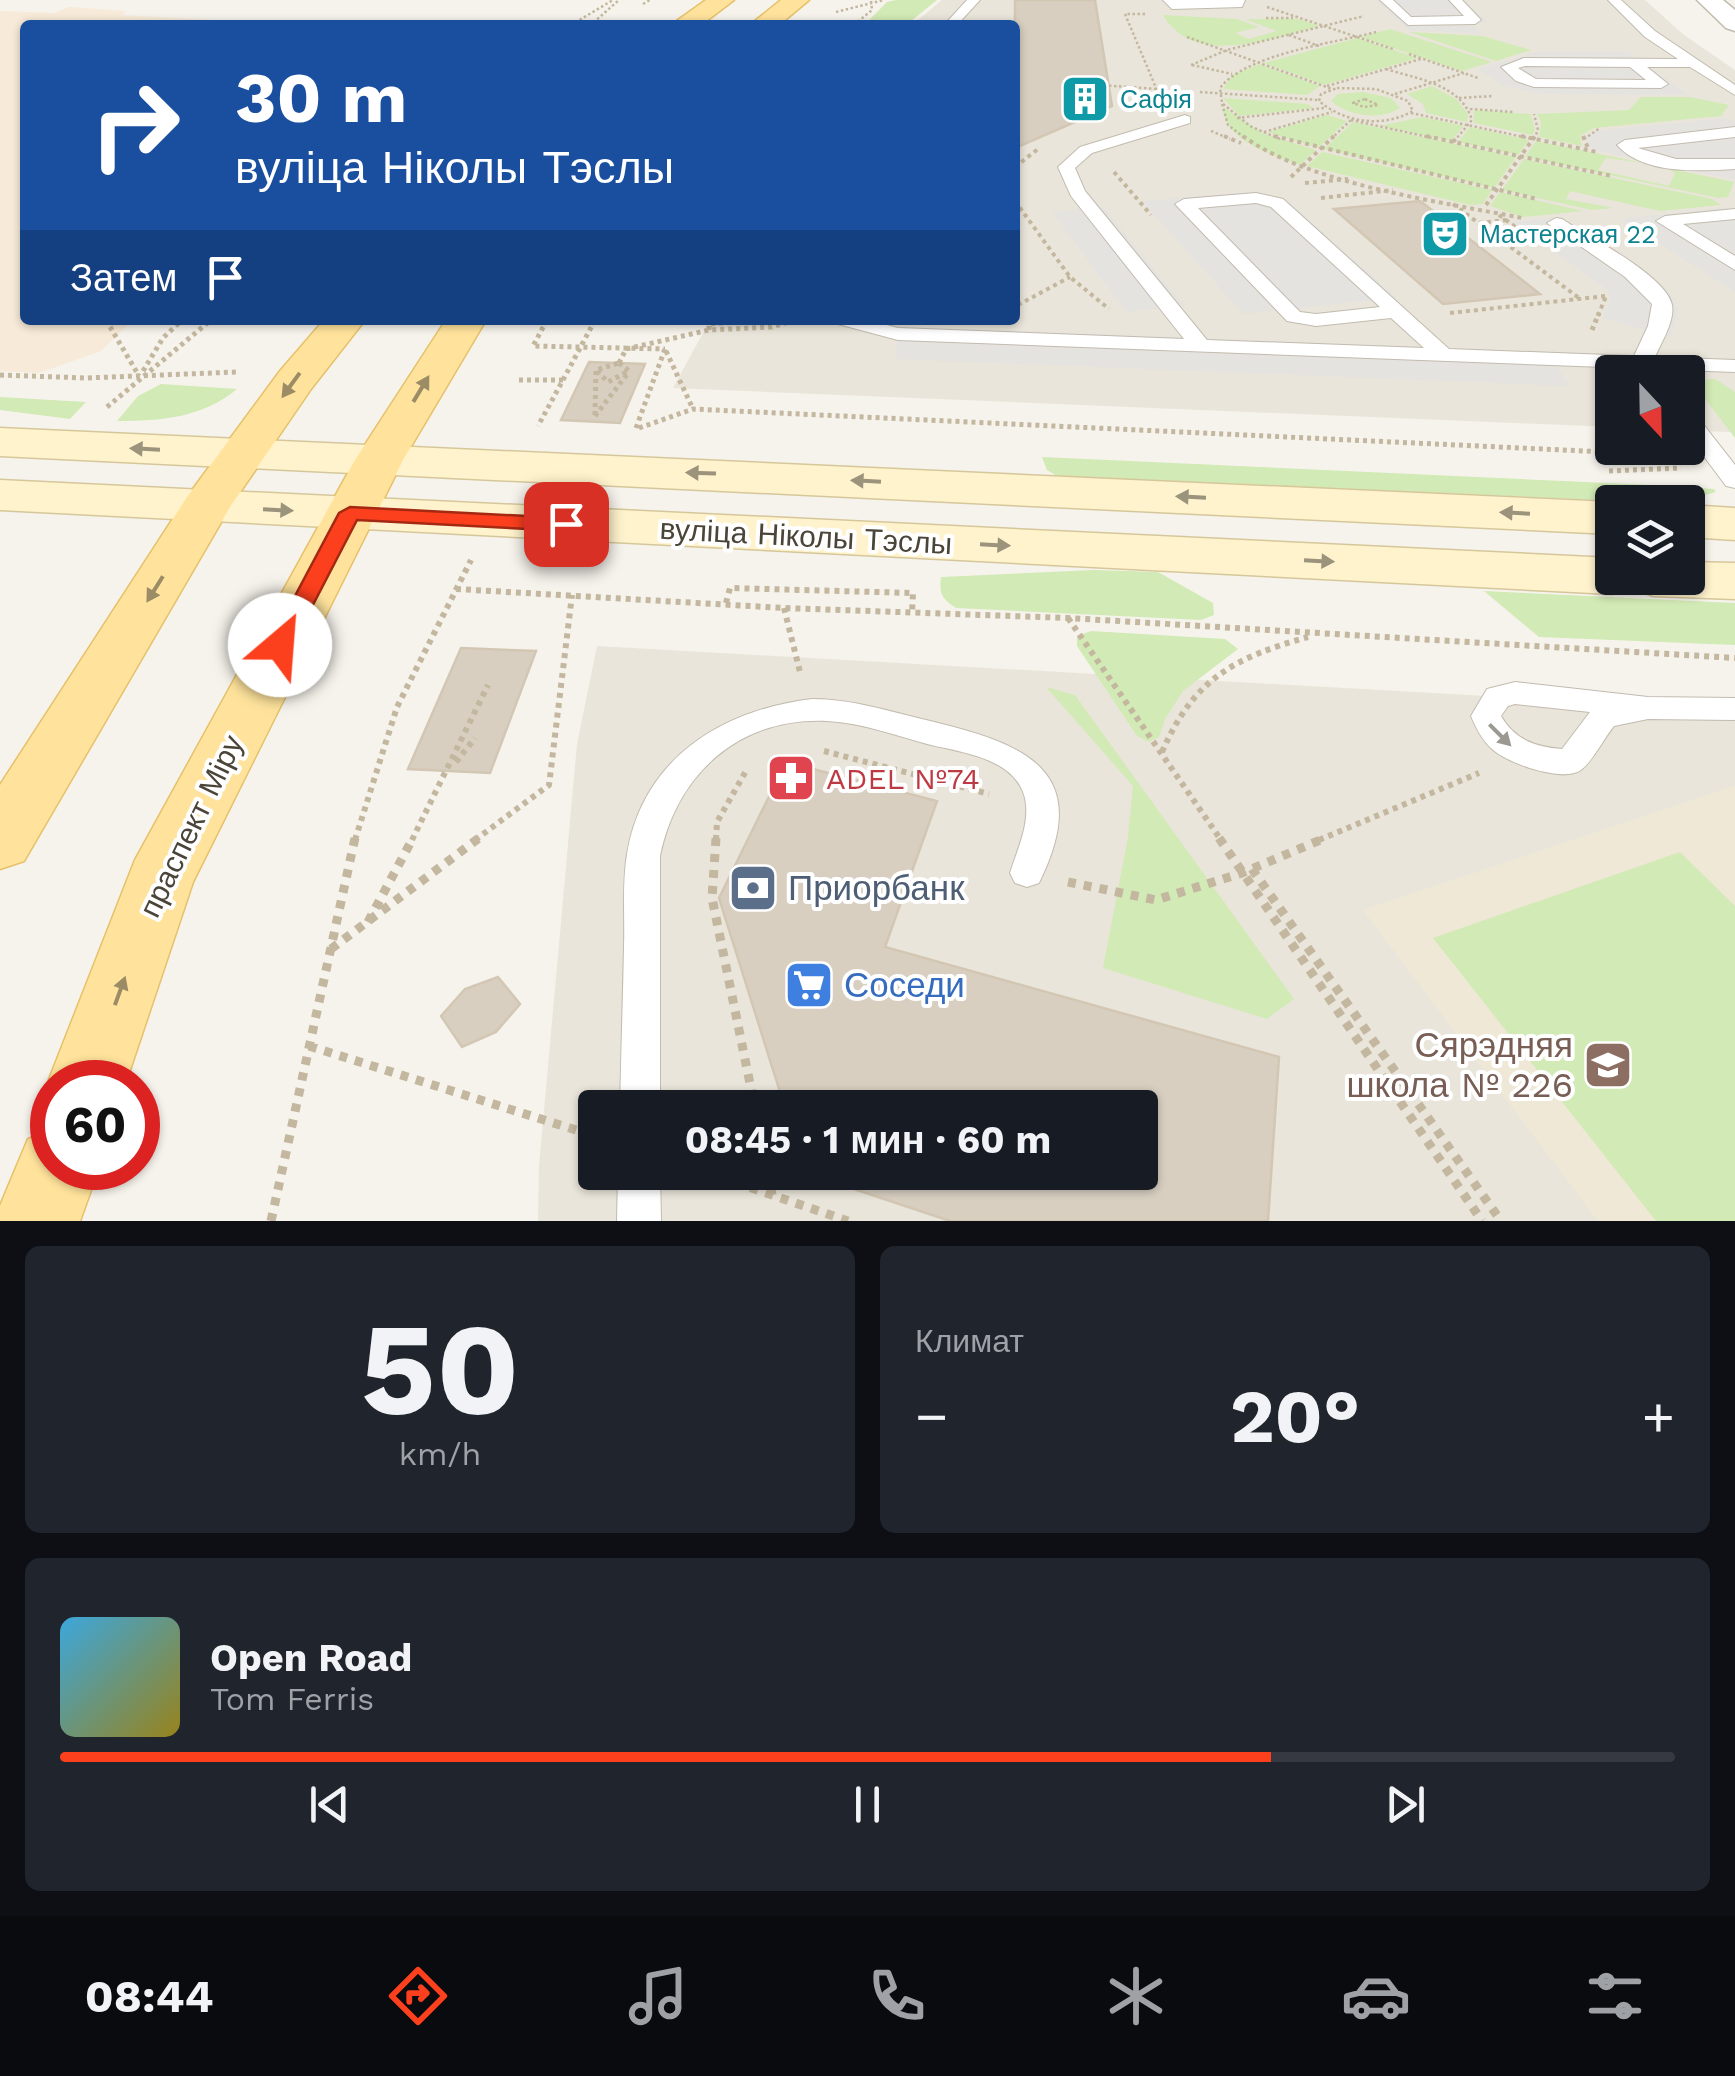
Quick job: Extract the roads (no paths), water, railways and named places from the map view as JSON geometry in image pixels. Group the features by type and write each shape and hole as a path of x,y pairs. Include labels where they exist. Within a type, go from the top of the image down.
{"main road":[{"path":"692,20 722,0"},
{"path":"770,20 797,0"},
{"path":"0,841 206,506 298,374 340,325"},
{"name":"праспект Міру","path":"95,1060 159,881 364,486 463,325"},
{"name":"вуліца Ніколы Тэслы","path":"0,442 243,453 364,486 1595,575"},
{"name":"вуліца Ніколы Тэслы","path":"0,495 206,506 364,486 1595,518"},
{"path":"1705,522 1735,524"},
{"path":"1705,581 1735,582"},
{"path":"37,1221 48,1190"}],"street":[{"path":"1709,0 1735,23"}],"lane":[{"path":"955,20 974,0"},
{"path":"1170,0 1172,5 1229,6 1239,0"},
{"path":"1386,0 1408,21 1476,19 1455,0"},
{"path":"1614,0 1650,34 1735,92"},
{"path":"1632,62 1661,84 1534,82 1521,78 1508,67 1524,62 1632,62 1689,63"},
{"path":"1185,120 1086,150 1066,167 1077,192 1201,346"},
{"path":"1735,132 1626,144 1637,154 1699,167 1735,164"},
{"path":"1400,315 1316,320 1294,317 1184,204 1256,198 1277,202 1445,356"},
{"path":"1735,214 1665,221 1735,264"},
{"path":"1556,223 1660,298 1661,313 1649,355"},
{"path":"865,325 898,334 1595,363"},
{"path":"1705,367 1735,366"},
{"path":"1705,442 1735,481"},
{"path":"1648,708 1604,716 1570,761 1548,762 1522,755 1489,726 1486,716 1498,697 1536,693 1648,708 1735,710"},
{"path":"640,1090 643,856 647,824 659,796 671,781 714,742 756,722 810,710 844,712 998,751 1029,776 1043,810 1027,874"},
{"path":"639,1190 639,1221"}],"place":[{"name":"Сафія","path":"1085,99"},
{"name":"Мастерская 22","path":"1445,234"},
{"name":"ADEL №74","path":"791,778"},
{"name":"Приорбанк","path":"753,888"},
{"name":"Соседи","path":"809,985"},
{"name":"Сярэдняя школа № 226","path":"1608,1065"}]}
